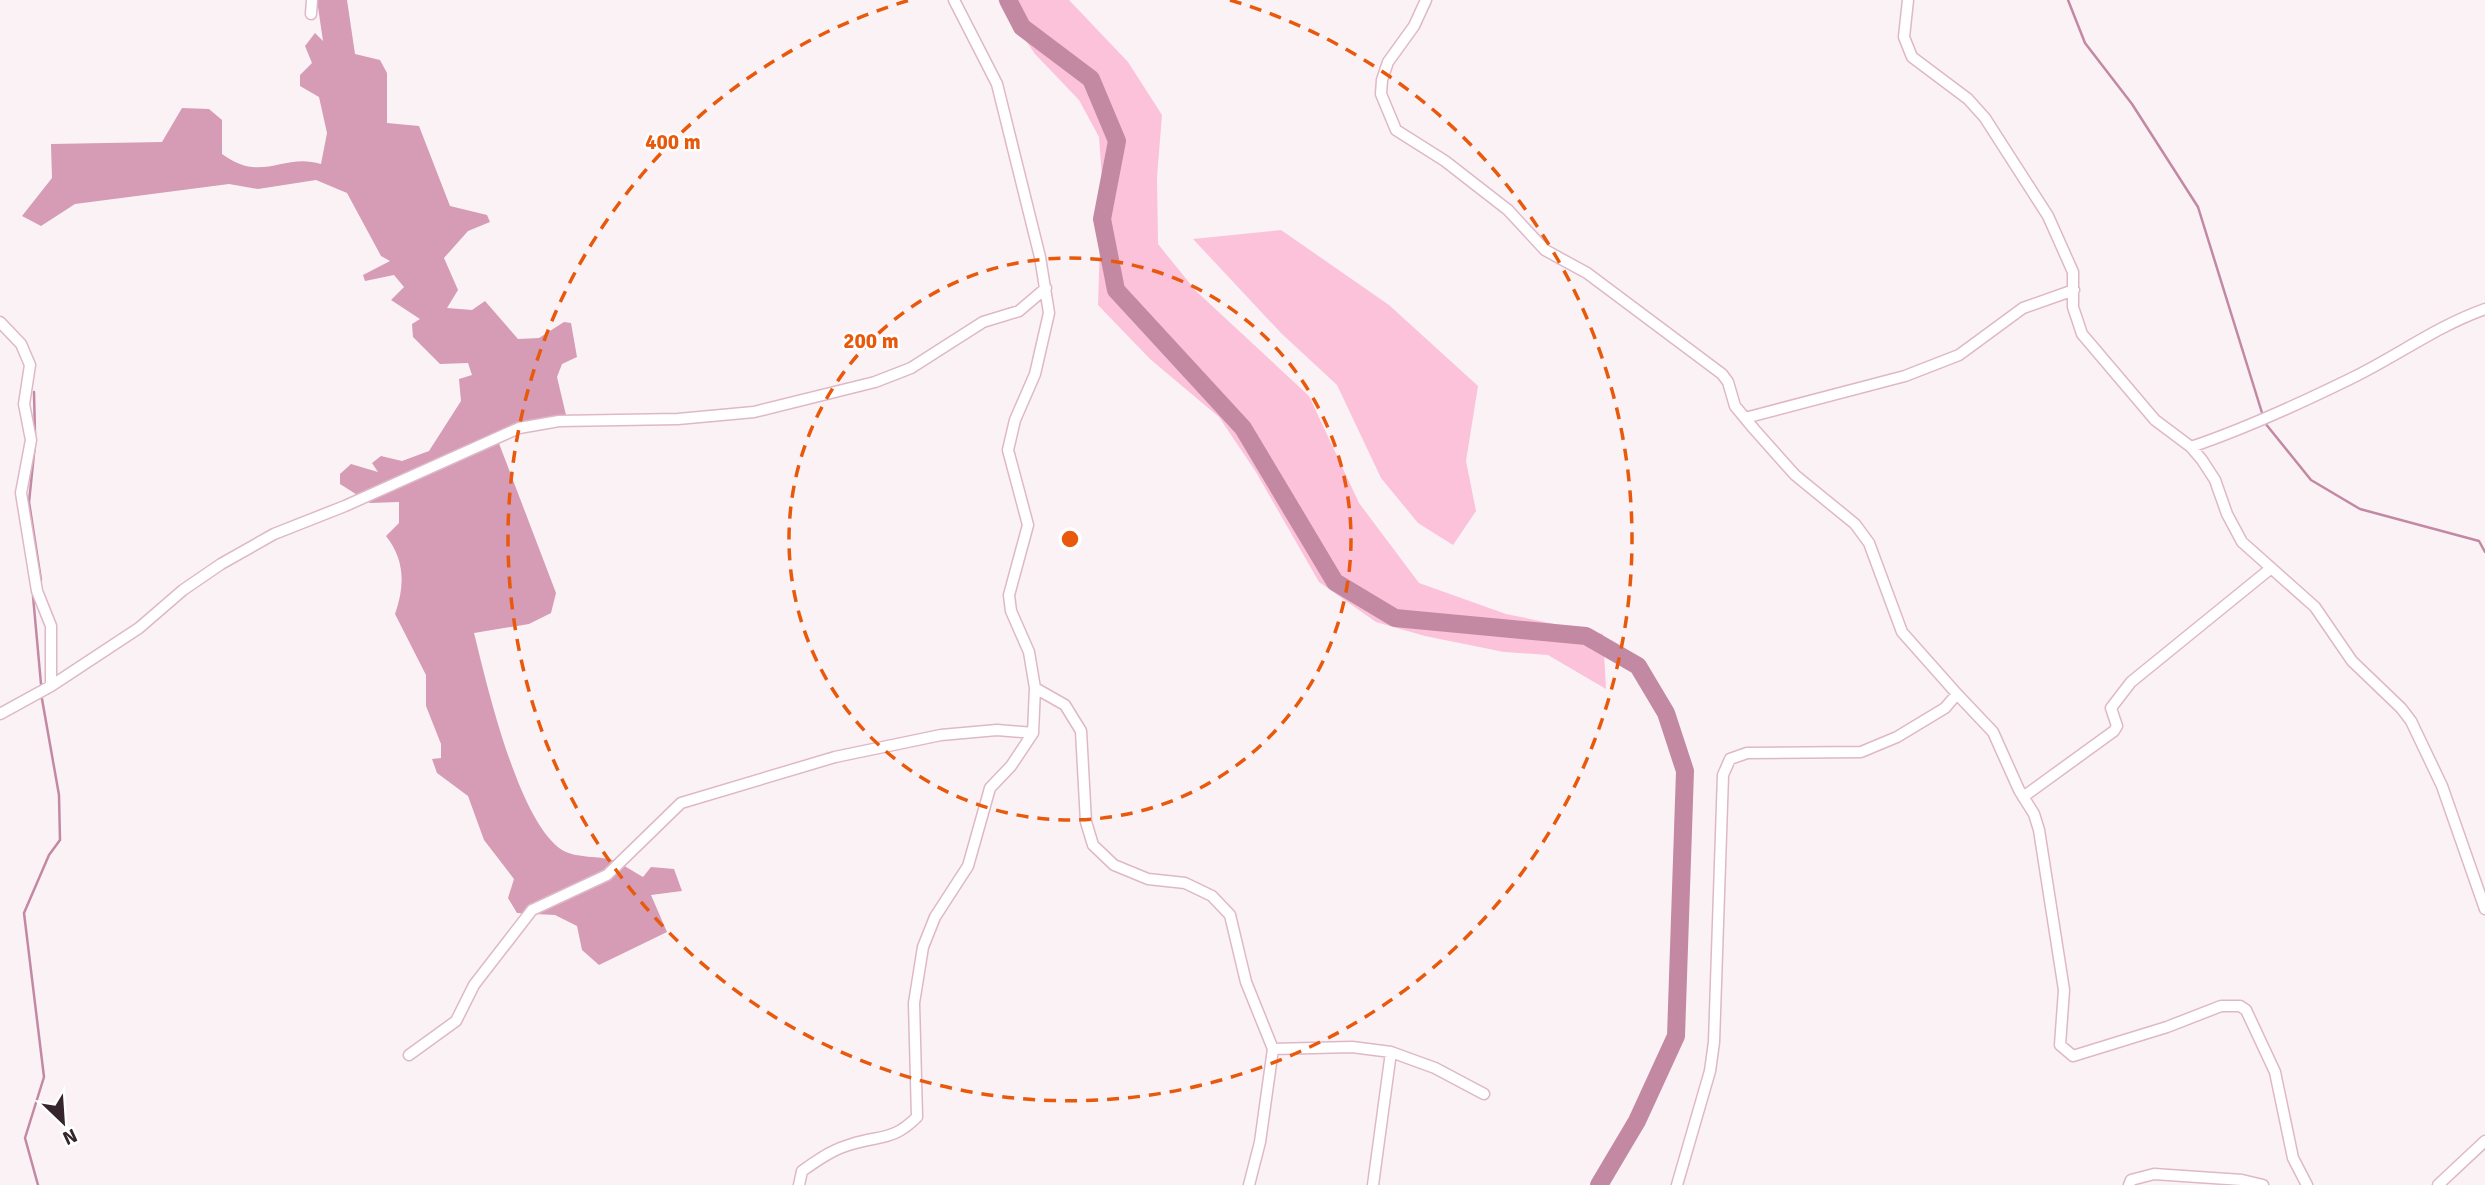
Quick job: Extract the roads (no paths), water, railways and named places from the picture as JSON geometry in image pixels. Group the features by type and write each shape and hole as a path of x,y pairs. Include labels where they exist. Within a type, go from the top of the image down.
{"street":[{"path":"312,14 313,0"},
{"path":"799,1185 802,1171 834,1150 868,1140 888,1139 905,1129 917,1116 914,1003 923,947 935,917 968,866 990,788 1011,766 1033,733 1035,688 1029,652 1011,611 1009,595 1028,525 1009,450 1015,420 1035,374 1049,313 1046,288 996,84 977,41 954,0"},
{"path":"1426,0 1414,26 1388,62 1382,80 1381,94 1396,130 1445,161 1508,210 1545,250 1587,273 1722,374 1728,382 1735,406 1795,475 1855,524 1869,543 1902,632 1993,732 2023,797 2034,814 2039,830 2054,912 2055,941 2064,990 2060,1045 2073,1056 2167,1027 2221,1006 2240,1006 2246,1010 2275,1072 2293,1158 2307,1185"},
{"path":"1908,0 1904,37 1912,57 1968,99 1985,118 2048,216 2073,272 2073,307 2082,334 2155,420 2191,447 2215,480 2234,529 2270,569 2315,607 2352,662 2401,708 2410,721 2442,786 2482,886 2485,909"},
{"path":"0,714 51,686 139,628 183,590 221,564 274,534 519,428 559,421 678,419 754,412 875,382 911,368 983,322 1019,311 1046,288"},
{"path":"1745,418 1905,376 1959,355 2023,309 2074,290"},
{"path":"2191,447 2264,421 2354,377 2446,324 2485,309"},
{"path":"0,322 21,344 30,365 24,404 31,440 21,493 37,591 51,626 51,686"},
{"path":"2023,797 2114,731 2117,726 2111,708 2131,682 2270,569"},
{"path":"1035,688 1065,705 1081,731 1086,822 1093,845 1114,865 1148,879 1185,883 1212,895 1230,915 1246,982 1273,1049 1260,1142 1249,1185"},
{"path":"1677,1185 1710,1071 1714,1042 1723,775 1726,765 1730,759 1746,753 1861,752 1897,737 1936,714 1945,708 1956,694"},
{"path":"409,1055 456,1021 474,985 532,910 607,875 681,803 835,757 941,736 997,730 1033,733"},
{"path":"1273,1049 1352,1047 1391,1052 1435,1068 1484,1094"},
{"path":"1373,1185 1391,1052"},
{"path":"2438,1185 2485,1141"},
{"path":"2129,1185 2131,1180 2154,1174 2242,1180 2263,1185"}],"waterway":[{"path":"1008,0 1022,27 1091,79 1117,141 1102,219 1116,290 1243,428 1335,582 1395,618 1586,636 1638,666 1666,713 1685,771 1676,1036 1637,1121 1599,1185"},
{"path":"2068,0 2085,43 2132,104 2198,207 2263,416"},
{"path":"34,392 35,434"},
{"path":"2265,423 2311,480 2360,509 2479,541 2485,552"},
{"path":"35,444 29,502 41,580"},
{"path":"33,596 41,684"},
{"path":"38,1185 25,1138 44,1077 24,913 49,855 60,840 59,795 42,699"}]}
